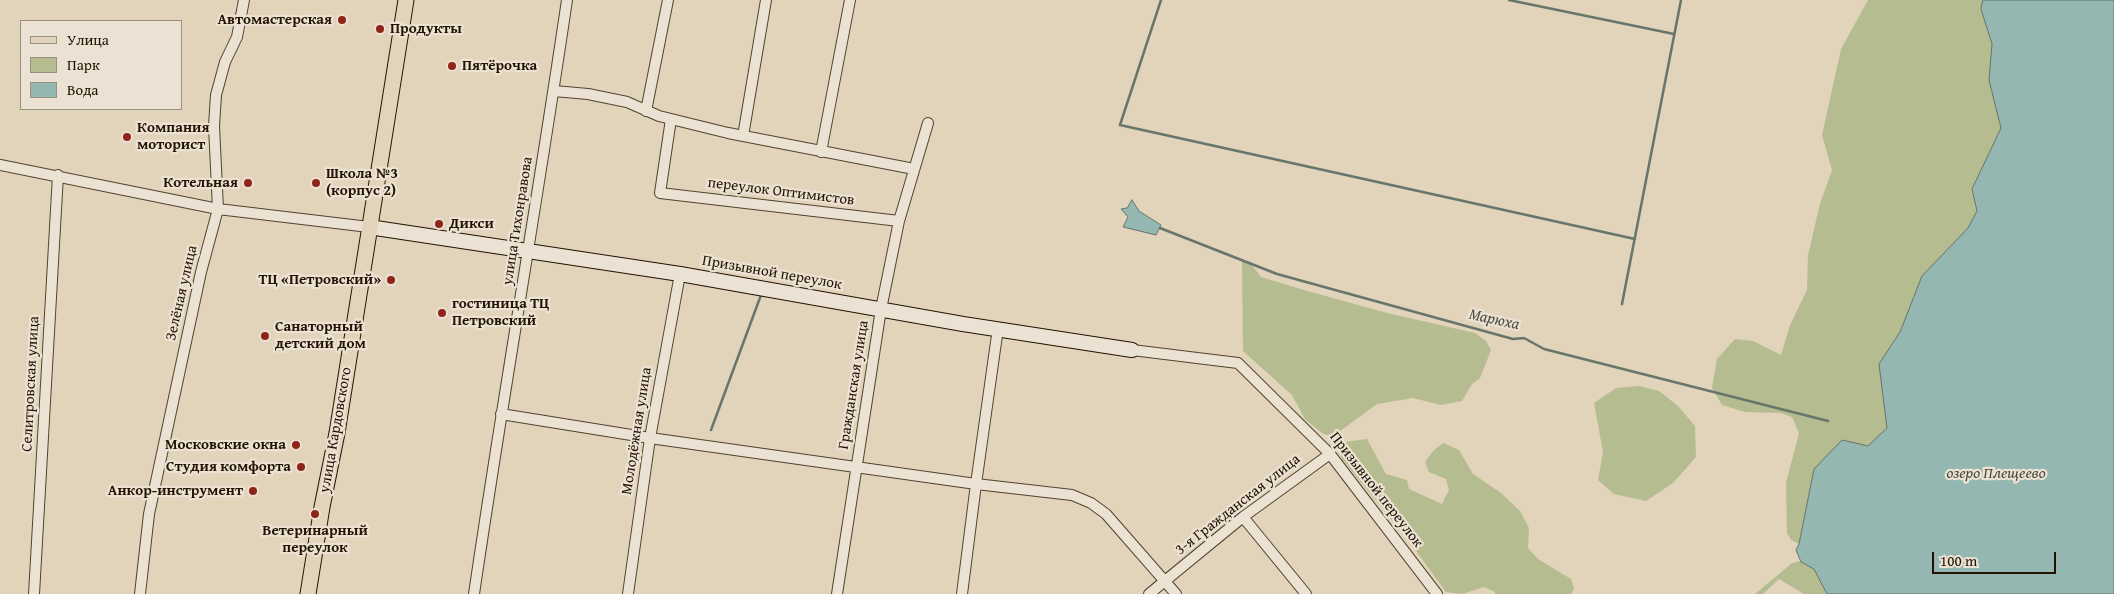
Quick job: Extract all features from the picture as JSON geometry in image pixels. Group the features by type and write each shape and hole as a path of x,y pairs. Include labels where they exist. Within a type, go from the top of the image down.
{"main road":[{"name":"улица Кардовского","path":"308,594 322,507 337,433 406,0"}],"street":[{"name":"Зелёная улица","path":"140,594 149,514 201,272 218,209 214,135 216,95 225,62 237,37 244,0"},
{"name":"улица Тихонравова","path":"474,594 567,0"},
{"path":"646,110 668,0"},
{"path":"743,136 766,0"},
{"path":"821,152 850,0"},
{"path":"554,91 588,94 627,102 671,119 743,136 914,169"},
{"name":"переулок Оптимистов","path":"671,119 660,193 899,221"},
{"name":"Гражданская улица","path":"837,594 881,309 899,221 928,123"},
{"name":"Призывной переулок","path":"0,165 58,175 218,209 369,227 529,250 1132,350 1238,363 1330,454 1437,594"},
{"name":"Селитровская улица","path":"34,594 58,175"},
{"name":"Молодёжная улица","path":"628,594 650,438 680,274"},
{"path":"962,594 998,328"},
{"path":"501,414 650,438 857,466"},
{"name":"3-я Гражданская улица","path":"1149,594 1243,517 1330,454"},
{"name":"Гражданская улица","path":"857,466 976,484 1072,495 1091,503 1106,514 1166,581"},
{"path":"1243,517 1306,594"},
{"path":"1166,581 1176,594"}],"green space":[{"name":"озеро Плещеево","path":"1868,0 2114,0 2114,594 1804,594 1779,579 1763,594 1755,594 1792,563 1801,561 1796,550 1799,544 1791,540 1787,533 1786,483 1799,433 1792,417 1781,413 1745,412 1722,405 1712,388 1717,359 1735,339 1753,341 1781,355 1790,325 1807,290 1808,255 1820,204 1832,170 1822,135 1841,49"},
{"path":"1242,260 1252,265 1261,277 1387,313 1475,333 1486,341 1491,350 1480,378 1472,384 1462,401 1441,405 1413,398 1377,404 1332,437 1322,433 1305,419 1292,395 1243,351"},
{"path":"1639,386 1659,391 1678,406 1695,426 1696,457 1673,483 1646,501 1614,494 1598,480 1603,452 1594,403 1616,388"},
{"path":"1367,439 1386,474 1407,480 1409,489 1442,504 1449,490 1446,479 1429,472 1425,462 1433,451 1443,443 1459,450 1473,474 1501,493 1520,511 1529,528 1528,548 1538,559 1571,579 1574,588 1571,594 1495,594 1495,592 1484,587 1462,594 1446,592 1408,540 1342,459 1339,449 1345,442"}],"water":[{"name":"озеро Плещеево","path":"1983,0 2114,0 2114,594 1827,594 1814,569 1801,562 1796,550 1799,544 1814,469 1842,440 1868,446 1887,428 1879,364 1900,332 1922,276 1968,228 1977,211 1972,189 2001,128 1989,80 1992,44 1981,9"},
{"path":"1132,200 1139,211 1161,225 1156,235 1123,227 1128,217 1121,209 1127,208"}],"waterway":[{"path":"1161,0 1120,125 1635,239"},
{"path":"1509,0 1674,34"},
{"path":"1622,304 1681,0"},
{"name":"Марюха","path":"1160,228 1277,274 1513,339 1524,338 1544,349 1828,421"},
{"path":"711,430 761,295"}],"place":[{"name":"Автомастерская","path":"342,20"},
{"name":"Продукты","path":"380,29"},
{"name":"Пятёрочка","path":"452,66"},
{"name":"Компания моторист","path":"127,137"},
{"name":"Котельная","path":"248,183"},
{"name":"Школа №3 (корпус 2)","path":"316,183"},
{"name":"Дикси","path":"439,224"},
{"name":"ТЦ «Петровский»","path":"391,280"},
{"name":"гостиница ТЦ Петровский","path":"442,313"},
{"name":"Санаторный детский дом","path":"265,336"},
{"name":"Московские окна","path":"296,445"},
{"name":"Студия комфорта","path":"301,467"},
{"name":"Анкор-инструмент","path":"253,491"},
{"name":"Ветеринарный переулок","path":"315,514"}]}
